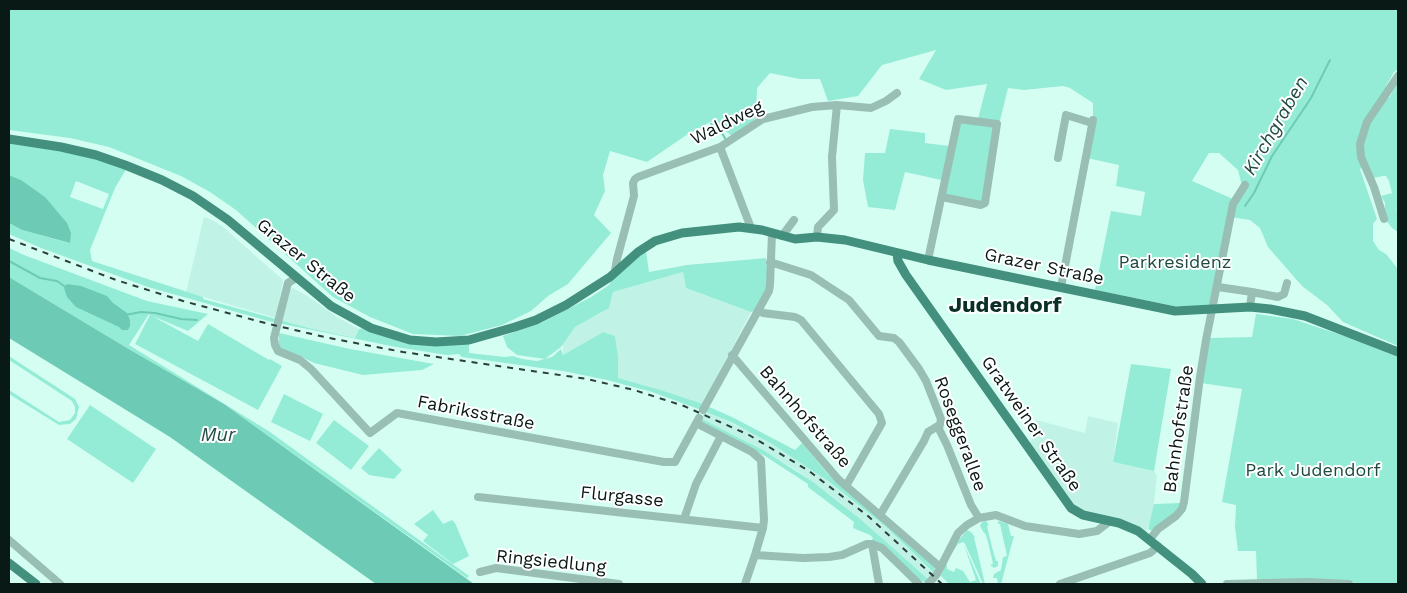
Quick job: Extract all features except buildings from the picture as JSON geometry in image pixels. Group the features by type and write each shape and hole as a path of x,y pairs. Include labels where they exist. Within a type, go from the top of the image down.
{"main road":[{"name":"Grazer Straße","path":"9,139 70,149 125,165 181,189 212,208 331,306 371,328 410,340 436,342 469,340 501,332 536,320 566,306 616,272 644,247 664,238 682,233 728,228 751,228 795,239 817,237 845,240 897,254 1175,311 1250,307 1270,309 1305,316 1398,352"},
{"name":"Gratweiner Straße","path":"897,254 898,261 906,276 1068,505 1083,515 1130,526 1150,538 1202,584"},
{"path":"9,562 36,584"}],"street":[{"path":"1384,219 1374,187 1361,157 1360,144 1367,122 1398,76"},
{"name":"Waldweg","path":"616,272 617,259 634,196 635,179 720,147 763,119 812,107 837,105 871,108 897,93"},
{"path":"817,237 818,227 834,210 832,157 837,105"},
{"path":"1058,158 1066,116 1092,121 1061,287"},
{"path":"928,260 958,119 997,124 985,203 981,205 942,197"},
{"path":"720,147 751,228"},
{"path":"1212,310 1234,204 1244,185"},
{"path":"782,236 794,220"},
{"name":"Fabriksstraße","path":"296,278 288,283 274,338 275,345 278,351 300,360 311,369 370,433 398,413 664,462 675,462 770,285 772,233"},
{"name":"Roseggerallee","path":"770,262 811,275 849,300 879,336 894,338 899,342 926,381 941,419 938,426 971,505 979,518"},
{"path":"1218,287 1278,297 1284,294 1286,283"},
{"path":"1250,307 1252,292"},
{"path":"758,310 763,313 795,317 801,320 880,414 882,423 846,486"},
{"name":"Bahnhofstraße","path":"1150,538 1158,529 1176,516 1182,509 1184,502 1200,373 1212,310"},
{"name":"Bahnhofstraße","path":"732,355 838,480 940,567"},
{"path":"699,417 721,436 755,453 761,460 764,494 763,528 745,584"},
{"path":"880,515 928,432 938,426"},
{"path":"684,519 696,484 721,436"},
{"name":"Flurgasse","path":"478,497 763,528"},
{"path":"928,584 935,576 958,533 979,518 996,515 1025,526 1079,534 1097,532 1110,521"},
{"path":"9,540 60,584"},
{"path":"755,555 802,558 829,557 842,555 862,544 872,544 887,552 919,584"},
{"path":"872,544 880,584"},
{"path":"1060,584 1150,553 1158,546"},
{"name":"Ringsiedlung","path":"480,572 496,568 626,584"},
{"path":"1227,584 1308,582 1349,584"}],"shaded area":[{"path":"204,217 223,227 283,280 276,318 186,292"},
{"path":"683,272 686,288 751,312 703,404 618,378 618,356 615,336 603,332 563,355 563,343 575,327 609,308 613,292"},
{"path":"293,288 359,329 356,338 280,320 289,292"},
{"path":"705,411 753,433 809,467 885,526 934,574 928,579 842,504 796,470 746,441 701,419"},
{"path":"1088,416 1118,423 1113,462 1154,471 1157,476 1153,513 1146,532 1136,527 1079,514 1030,445 1036,420 1085,433"}],"green space":[{"name":"Parkresidenz","path":"9,9 1398,9 1398,69 1394,72 1386,86 1389,98 1398,82 1398,208 1396,209 1398,212 1398,232 1385,219 1385,203 1381,196 1392,193 1386,176 1373,178 1368,165 1360,169 1377,219 1373,224 1373,241 1379,250 1386,254 1398,269 1398,346 1343,322 1327,305 1302,286 1268,247 1260,228 1250,220 1230,217 1210,305 1174,306 1095,290 1111,211 1141,216 1145,192 1116,186 1119,165 1087,158 1093,120 1093,103 1070,88 1063,86 1024,90 1008,88 993,149 983,202 943,196 946,181 905,172 895,210 868,207 863,180 865,153 885,153 890,129 925,133 925,143 949,146 955,116 978,119 987,84 946,90 919,79 936,50 882,65 858,96 828,101 820,79 800,79 770,73 757,88 756,118 736,139 712,121 685,136 647,162 610,151 603,175 605,191 594,215 611,233 568,284 548,296 531,311 502,325 460,336 413,334 370,317 333,297 236,210 210,192 181,176 109,147 70,138 9,130","holes":["1209,153 1219,153 1238,170 1242,186 1233,199 1192,181"]},
{"path":"9,139 128,166 115,188 90,250 92,261 203,297 203,299 309,328 355,338 359,329 364,328 380,335 469,343 469,353 505,357 513,356 537,361 552,357 561,349 563,355 603,332 615,336 618,356 618,378 703,404 701,410 652,392 607,380 563,371 462,357 459,354 447,355 396,347 268,321 148,287 41,248 9,234 9,223 22,230 69,243 21,180 9,175","holes":["76,181 109,194 103,209 70,197"]},
{"path":"9,248 147,301 208,314 188,331 152,316 198,341 208,324 282,366 258,410 135,344 149,314 129,345 270,432 469,576 467,578 224,404 9,277"},
{"path":"646,251 649,272 687,265 766,258 769,285 754,311 751,312 686,288 683,272 613,292 609,308 575,327 561,347 545,359 517,355 507,347 503,336 543,322 591,297 609,285 613,278"},
{"name":"Park Judendorf","path":"1256,314 1293,319 1398,357 1398,584 1257,580 1256,551 1238,551 1235,527 1236,505 1222,502 1242,389 1201,383 1210,338 1252,337"},
{"path":"279,333 350,349 434,364 422,370 363,375 314,363 279,349"},
{"path":"9,356 75,399 79,407 76,419 70,424 59,425 9,394 9,390 59,422 70,420 75,413 72,401 9,360"},
{"path":"1131,364 1171,369 1154,471 1113,462"},
{"path":"284,394 323,414 310,441 271,422"},
{"path":"90,405 156,449 133,483 67,439"},
{"path":"707,406 795,450 802,443 828,474 935,567 934,573 885,526 828,481 772,444 733,423 704,411"},
{"path":"700,418 763,450 813,482 859,518 929,580 925,582 920,580 879,543 872,540 873,538 870,535 853,528 854,522 808,487 808,484 765,456 700,423"},
{"path":"334,420 369,446 351,470 316,443"},
{"path":"379,448 402,470 394,479 369,475 361,468"},
{"path":"1181,503 1180,508 1163,524 1152,531 1148,529 1154,504"},
{"path":"433,510 443,524 452,520 455,523 469,556 453,564 423,541 428,535 414,524"},
{"path":"986,521 989,525 987,526 996,561 998,561 998,566 994,568 990,565 993,564 988,542 980,526 982,522"},
{"path":"999,521 1008,524 1011,536 1014,536 1001,584 998,584 997,578 993,578 994,574 1001,570 1003,557 1007,556 1000,524 997,523"},
{"path":"967,530 975,537 985,584 983,584 963,542 958,544 949,557"},
{"path":"964,545 981,584 949,584 941,576 945,565 947,565 947,569 954,572 956,568 963,571 970,582 976,580"}],"water":[{"path":"9,175 21,180 45,197 67,223 71,233 70,243 22,230 9,223"},
{"name":"Mur","path":"9,277 224,404 474,584 376,584 170,437 9,338"},
{"path":"67,284 81,286 107,296 127,313 130,320 128,330 122,330 76,307 67,297 64,288"}],"waterway":[{"name":"Kirchgraben","path":"1245,206 1254,193 1272,156 1311,98 1330,60"},
{"path":"711,124 722,133 726,140"},
{"path":"9,261 40,278 57,281 67,288"},
{"path":"125,315 141,312 197,320"}],"railway":[{"path":"9,239 116,280 183,301 269,324 403,352 587,379 634,390 684,406 749,435 809,471 868,516 942,584"}],"district":[{"name":"Judendorf","path":"1005,306"}]}
